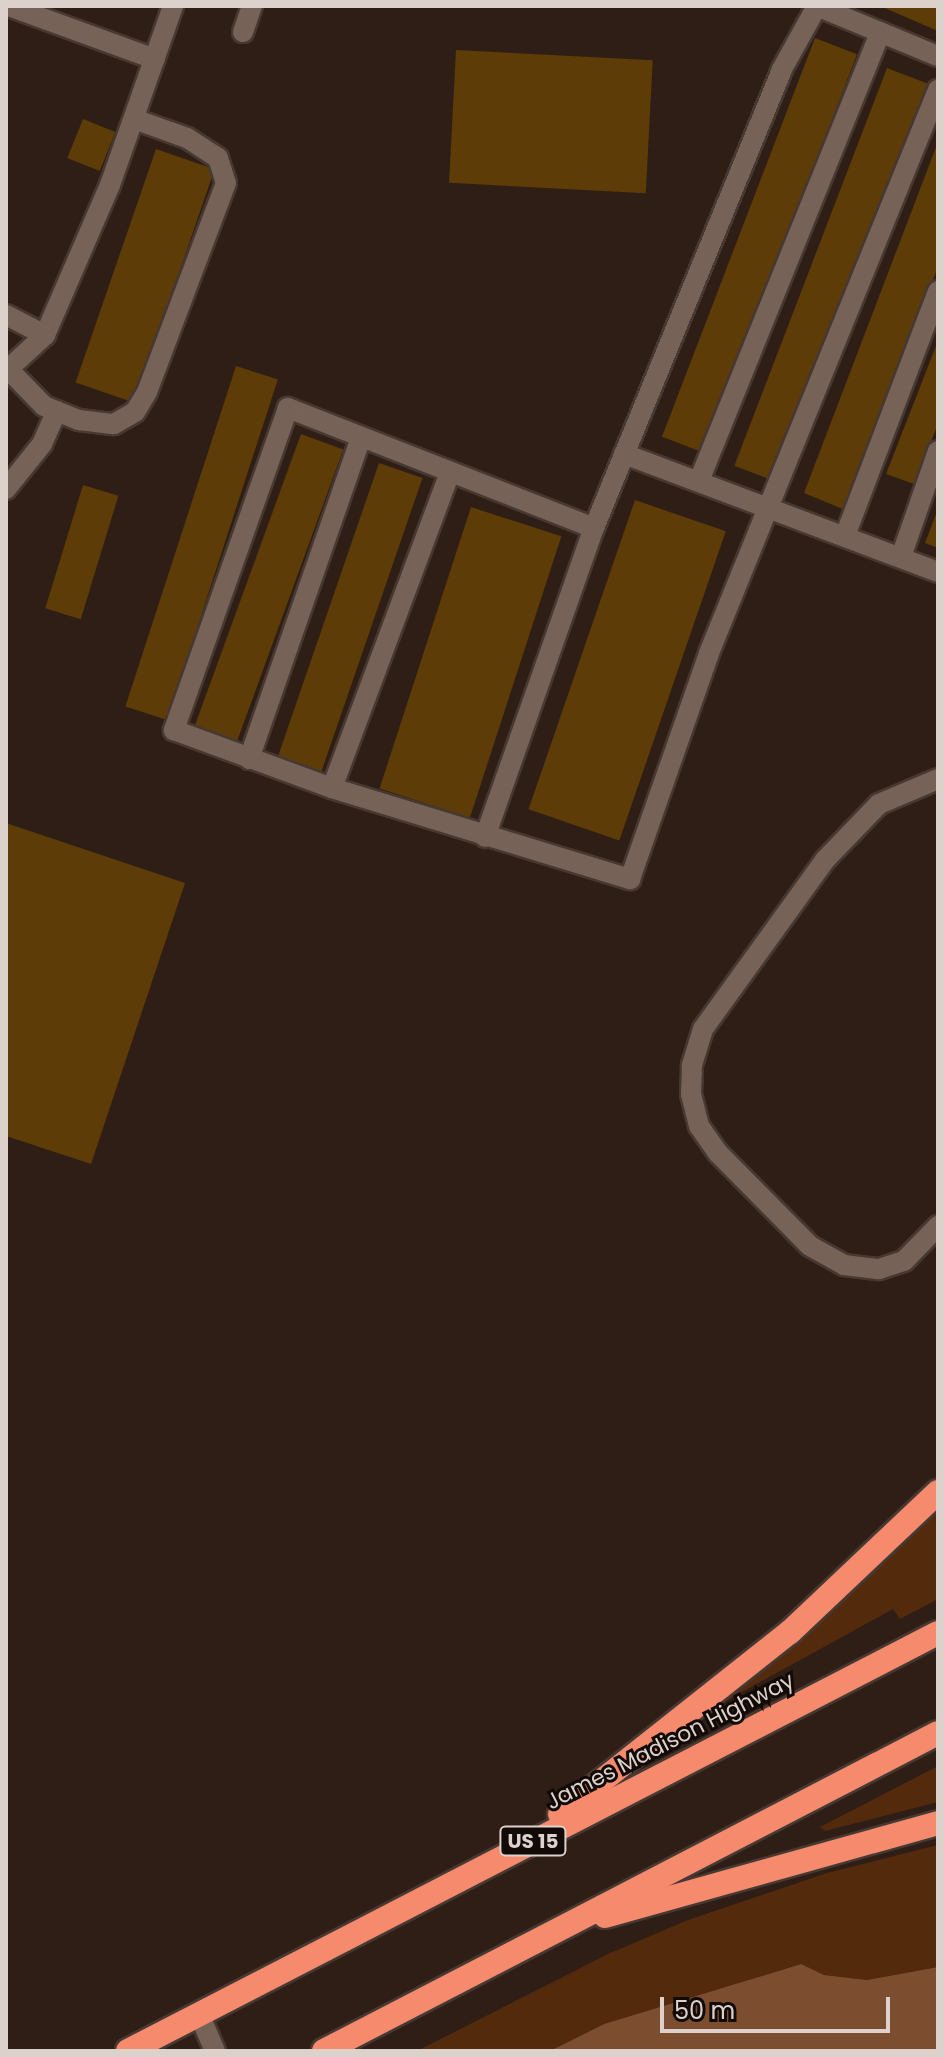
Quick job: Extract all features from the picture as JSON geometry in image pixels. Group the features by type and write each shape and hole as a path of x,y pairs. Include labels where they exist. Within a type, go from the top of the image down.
{"highway":[{"path":"514,1851 790,1632 938,1492"},
{"name":"James Madison Highway","path":"128,2051 938,1633"},
{"path":"324,2051 938,1733"},
{"path":"560,1928 938,1823"}],"lane":[{"path":"9,6 155,59"},
{"path":"134,119 187,138 218,158 226,183 210,236 135,412 114,424 79,420 44,406 7,370 45,335 134,119 173,6"},
{"path":"243,32 252,6"},
{"path":"485,837 594,528 781,71 817,6 938,56"},
{"path":"699,481 880,32"},
{"path":"594,528 288,408 174,730 332,788 630,879 709,653 772,508 938,90"},
{"path":"845,536 938,291"},
{"path":"6,315 45,335"},
{"path":"6,489 42,444 57,411"},
{"path":"249,759 361,437"},
{"path":"901,557 938,451"},
{"path":"624,454 938,572"},
{"path":"332,788 450,472"},
{"path":"938,779 879,804 825,860 703,1029 692,1066 691,1094 699,1126 718,1153 810,1246 844,1265 879,1269 904,1261 938,1226"},
{"path":"199,2014 215,2051"}],"shaded area":[{"path":"938,1502 938,1599 900,1619 893,1609 702,1714"},
{"path":"938,1766 938,1802 825,1831 820,1827"},
{"path":"938,1845 938,1967 867,1980 824,1975 800,1964 604,2024 550,2051 417,2051 608,1954 688,1920 827,1873"},
{"path":"801,1964 824,1975 867,1980 938,1967 938,2051 550,2051 604,2024"}],"building":[{"path":"880,6 938,6 938,31"},
{"path":"815,38 857,54 704,453 662,437"},
{"path":"456,50 653,60 646,193 449,183"},
{"path":"887,68 928,84 775,481 734,466"},
{"path":"83,119 115,132 100,171 67,158"},
{"path":"938,142 938,267 845,510 804,493"},
{"path":"156,149 215,169 134,403 76,383"},
{"path":"938,341 938,424 914,484 886,474"},
{"path":"236,366 278,380 167,720 125,706"},
{"path":"301,434 343,449 237,742 195,726"},
{"path":"379,463 422,478 321,773 277,758"},
{"path":"83,485 118,496 81,619 45,608"},
{"path":"635,500 726,531 619,840 529,809"},
{"path":"471,507 561,536 470,818 380,789"},
{"path":"938,509 938,548 925,543"},
{"path":"6,823 185,883 91,1164 6,1136"}]}
